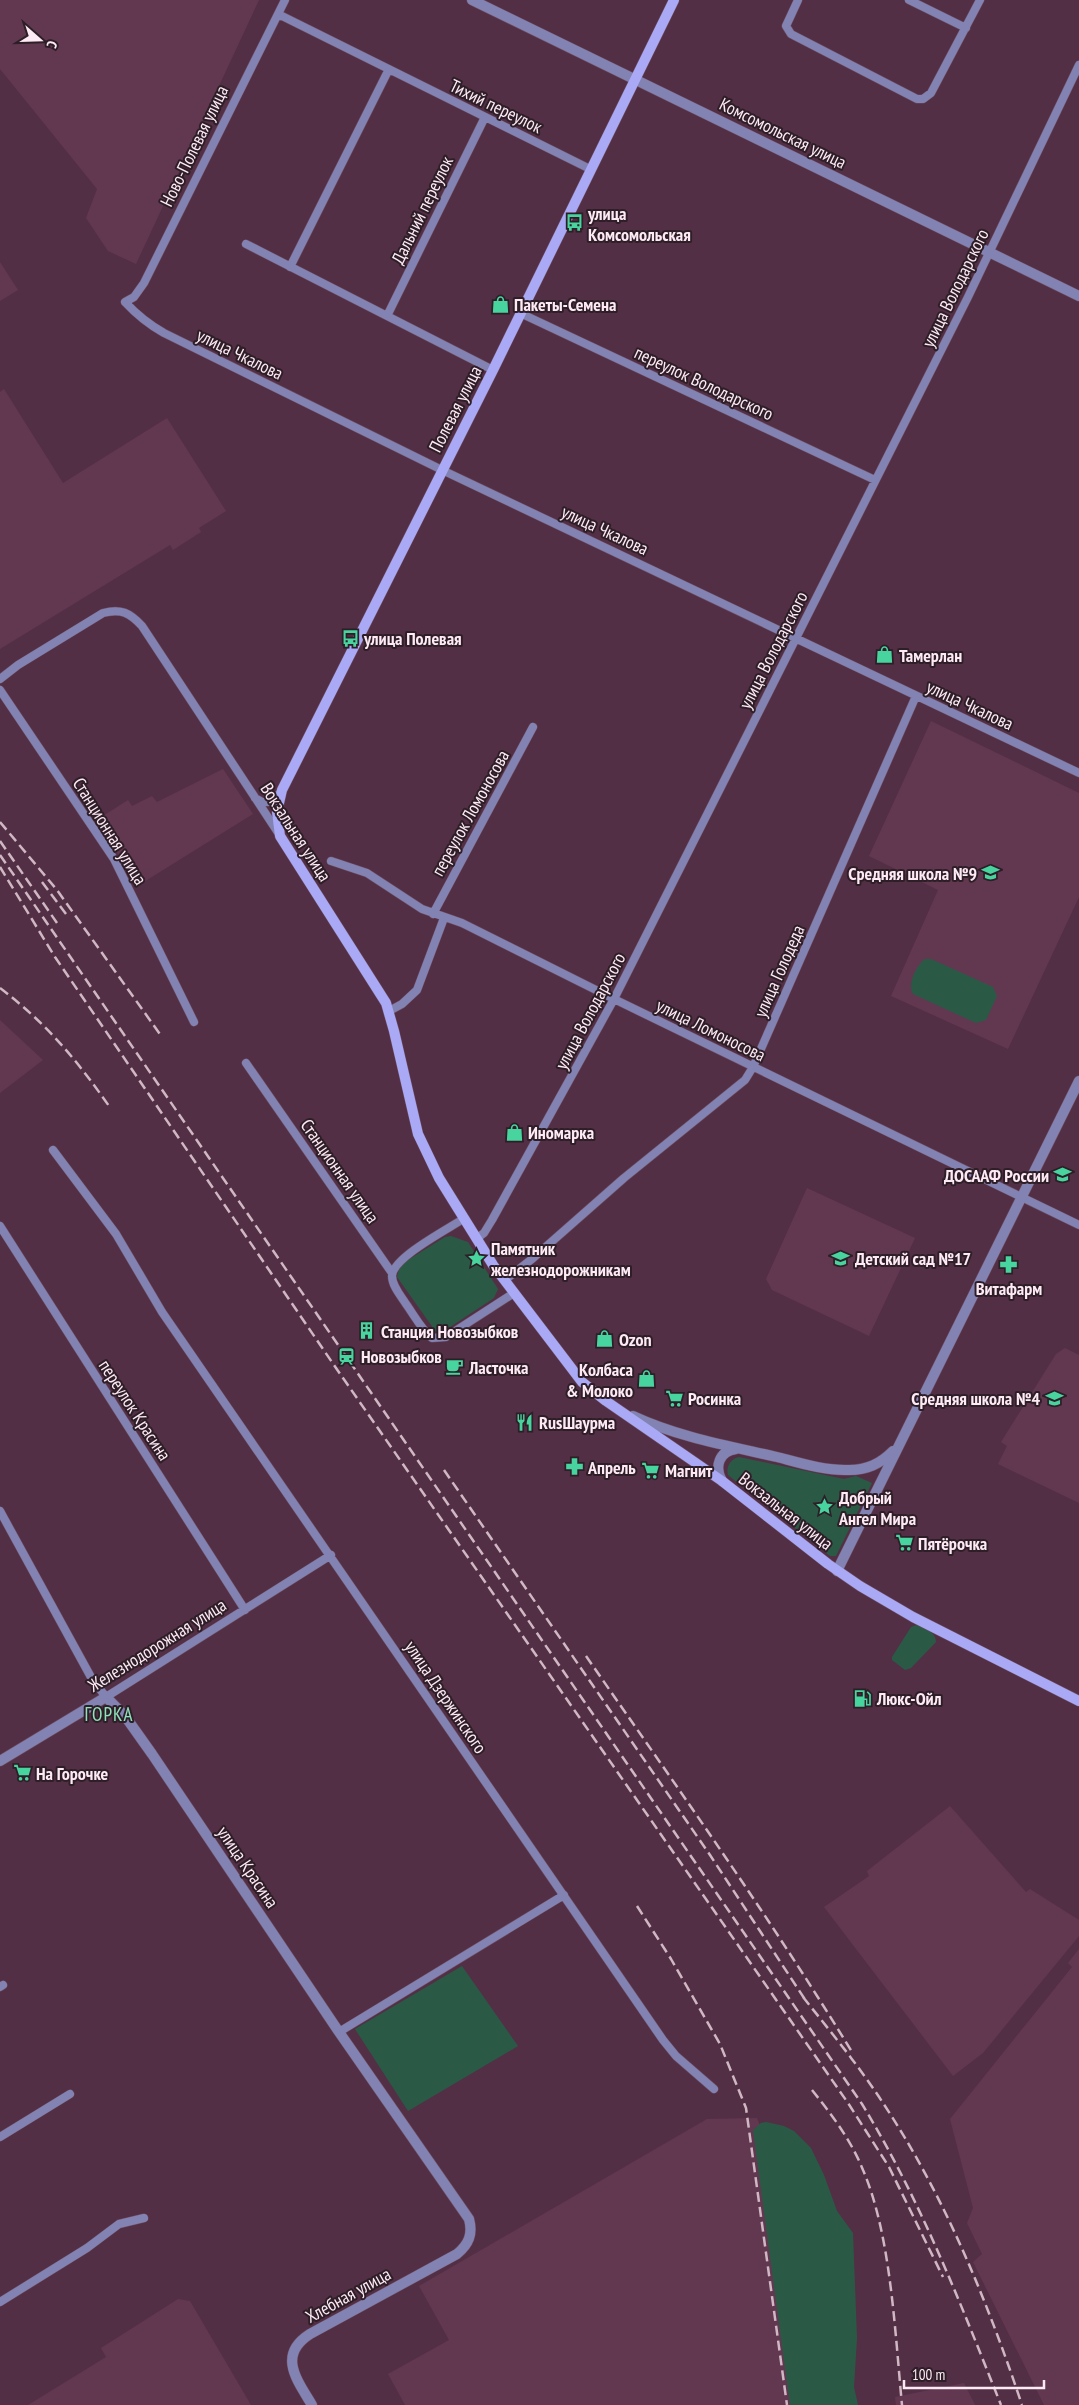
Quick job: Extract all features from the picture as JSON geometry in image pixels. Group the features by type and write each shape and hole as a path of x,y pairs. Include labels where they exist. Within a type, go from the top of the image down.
{"main road":[{"name":"Полевая улица","path":"280,836 277,812 282,790 493,370 674,0"},
{"name":"Вокзальная улица","path":"280,836 377,987 389,1011 418,1134 439,1178 463,1219 504,1280 582,1382 618,1410 722,1481 837,1571 906,1613 1079,1701"}],"street":[{"name":"Ново-Полевая улица","path":"126,302 134,296 144,283 285,0"},
{"name":"Комсомольская улица","path":"472,0 1079,296"},
{"path":"798,0 786,26 791,34 917,99 923,99 931,93 980,0"},
{"path":"909,0 966,28"},
{"name":"Тихий переулок","path":"278,14 590,169"},
{"name":"улица Володарского","path":"476,1239 484,1232 492,1220 614,999 989,253 1079,65"},
{"path":"290,267 389,69"},
{"name":"Дальний переулок","path":"387,316 485,117"},
{"path":"246,244 493,370"},
{"name":"улица Чкалова","path":"126,302 142,320 164,333 442,470 1079,773"},
{"name":"переулок Володарского","path":"520,314 875,480"},
{"name":"Вокзальная улица","path":"0,679 18,665 103,613 114,610 129,613 142,626 280,836"},
{"name":"Станционная улица","path":"0,690 114,859 194,1022"},
{"name":"улица Голодеда","path":"504,1280 532,1259 624,1178 740,1085 753,1067 916,696"},
{"name":"переулок Ломоносова","path":"433,914 533,727"},
{"path":"253,796 262,802 271,802 282,790"},
{"name":"улица Ломоносова","path":"332,861 367,873 406,900 433,914 462,923 1079,1225"},
{"path":"389,1011 402,1004 417,990 444,918"},
{"name":"Станционная улица","path":"246,1062 392,1273"},
{"path":"837,1571 1079,1081"},
{"name":"улица Дзержинского","path":"53,1150 116,1234 162,1312 663,2040 676,2056 714,2089"},
{"path":"463,1219 399,1261 392,1273 393,1283 397,1291 424,1330 432,1338 446,1337 514,1293"},
{"name":"переулок Красина","path":"0,1226 245,1610"},
{"path":"618,1410 658,1427 740,1449 824,1468 850,1470 878,1464 893,1452 901,1440"},
{"path":"722,1481 718,1469 719,1461 728,1451 740,1449"},
{"name":"улица Красина","path":"0,1511 92,1679 125,1716 152,1754 339,2032 467,2215 471,2224 470,2238"},
{"name":"Железнодорожная улица","path":"0,1762 331,1555"},
{"path":"339,2032 564,1895"},
{"path":"0,2137 70,2094"},
{"path":"0,2302 87,2248 119,2224 144,2218"},
{"name":"Хлебная улица","path":"312,2405 293,2370 292,2356 298,2344 310,2334 457,2254 468,2244 470,2238"}],"shaded area":[{"path":"0,0 259,0 136,264 108,251 86,218 97,189 0,69"},
{"path":"0,262 18,290 0,301"},
{"path":"4,389 63,483 167,418 226,511 199,528 201,532 173,550 170,545 0,649 0,392"},
{"name":"Средняя школа №9","path":"931,721 1079,793 1079,897 1008,1049 891,996 938,890 869,856"},
{"path":"223,769 253,814 139,885 95,821 128,800 132,806 152,796 157,802"},
{"path":"0,1020 43,1060 0,1093"},
{"name":"Детский сад №17","path":"807,1188 915,1238 869,1336 772,1290 766,1279"},
{"name":"Средняя школа №4","path":"1065,1348 1079,1355 1079,1503 998,1464 1007,1446 1001,1442 1056,1354"},
{"path":"950,1806 1026,1892 1030,1889 1079,1920 1079,1936 983,2053 953,2076 824,1907 869,1876 867,1871"},
{"path":"1079,1949 1079,2405 1044,2405 973,2262 982,2254 967,2223 973,2208 950,2119 1072,1967 1068,1963"},
{"path":"757,2118 763,2134 799,2405 405,2405 388,2374 449,2340 419,2286 707,2119"},
{"path":"178,2299 190,2301 251,2405 28,2405 106,2357 101,2348"},
{"path":"964,2383 975,2405 896,2405 895,2397"}],"green space":[{"path":"925,959 931,959 993,987 997,996 986,1020 976,1023 913,994 911,986 913,975"},
{"path":"451,1236 468,1242 498,1289 494,1298 444,1331 436,1332 397,1277 400,1265 445,1237"},
{"path":"739,1457 844,1479 856,1476 872,1483 836,1556 830,1556 728,1475 729,1464"},
{"path":"916,1625 932,1633 936,1642 911,1668 905,1670 892,1660 892,1657 911,1627"},
{"path":"462,1966 518,2046 408,2111 355,2029"},
{"path":"766,2122 784,2126 794,2131 811,2148 824,2175 837,2211 853,2233 857,2338 854,2387 858,2405 790,2405 753,2130 761,2123"}],"railway":[{"path":"0,822 57,890 162,1037"},
{"path":"0,841 57,923"},
{"path":"0,855 862,2104 921,2214 1001,2405"},
{"path":"0,867 55,957 336,1368 848,2103 889,2167 943,2277"},
{"path":"42,882 69,918"},
{"path":"0,988 46,1028 85,1073 109,1106"},
{"path":"444,1470 710,1855 806,2001"},
{"path":"586,1656 755,1901 852,2052"},
{"path":"637,1906 671,1959 720,2044 746,2108 787,2405"},
{"path":"803,1997 874,2089 926,2174 945,2211 979,2288 1022,2405"},
{"path":"812,2090 834,2118 853,2148 872,2196 886,2254 902,2405"}],"place":[{"name":"улица Комсомольская","path":"574,223"},
{"name":"Пакеты-Семена","path":"500,304"},
{"name":"улица Полевая","path":"350,638"},
{"name":"Тамерлан","path":"885,655"},
{"name":"Средняя школа №9","path":"991,873"},
{"name":"Иномарка","path":"514,1132"},
{"name":"ДОСААФ России","path":"1063,1175"},
{"name":"Памятник железнодорожникам","path":"477,1258"},
{"name":"Детский сад №17","path":"841,1258"},
{"name":"Витафарм","path":"1009,1265"},
{"name":"Станция Новозыбков","path":"367,1331"},
{"name":"Ozon","path":"605,1339"},
{"name":"Новозыбков","path":"347,1356"},
{"name":"Ласточка","path":"455,1367"},
{"name":"Колбаса & Молоко","path":"647,1379"},
{"name":"Росинка","path":"674,1398"},
{"name":"Средняя школа №4","path":"1054,1398"},
{"name":"RusШаурма","path":"525,1422"},
{"name":"Апрель","path":"574,1467"},
{"name":"Магнит","path":"651,1470"},
{"name":"Добрый Ангел Мира","path":"825,1507"},
{"name":"Пятёрочка","path":"904,1543"},
{"name":"Люкс-Ойл","path":"863,1698"},
{"name":"На Горочке","path":"22,1773"}],"district":[{"name":"ГОРКА","path":"109,1714"}]}
